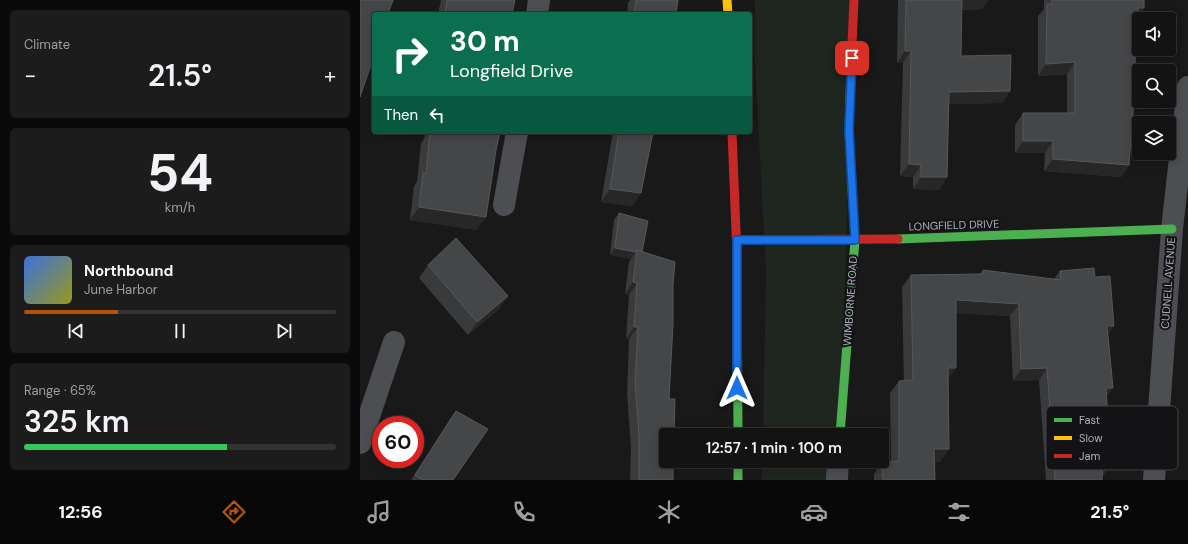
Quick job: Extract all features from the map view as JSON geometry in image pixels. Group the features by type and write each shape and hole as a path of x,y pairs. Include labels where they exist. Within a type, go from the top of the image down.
{"street":[{"path":"537,12 539,0"},
{"path":"727,0 728,12"},
{"name":"WIMBORNE ROAD","path":"841,428 855,240 849,130 854,0"},
{"name":"CUDNELL AVENUE","path":"1159,406 1172,229 1188,87"},
{"path":"504,204 517,134"},
{"path":"732,134 737,240 738,428"},
{"name":"LONGFIELD DRIVE","path":"737,240 855,240 1172,229"},
{"path":"360,443 394,342"},
{"path":"738,468 738,480"},
{"name":"CUDNELL AVENUE","path":"1154,480 1155,470"}],"shaded area":[{"path":"755,0 854,0 840,428 763,428 766,271 754,43"},
{"path":"762,468 838,468 837,480 762,480"}],"building":[{"path":"360,0 393,0 389,12 372,12 372,62 360,97"},
{"path":"447,0 515,0 512,12 445,12"},
{"path":"636,0 678,0 676,12 634,12"},
{"path":"906,0 962,0 961,56 1011,55 1010,91 949,92 947,177 921,177 921,165 909,164 911,51 905,51"},
{"path":"1052,0 1144,0 1144,8 1138,8 1138,12 1132,12 1132,56 1135,56 1135,64 1132,64 1132,108 1133,108 1129,165 1053,159 1053,141 1023,141 1023,113 1075,113 1075,62 1046,64 1047,4 1052,4"},
{"path":"430,134 500,134 486,217 419,207 423,173 426,174"},
{"path":"619,134 653,134 641,193 610,189"},
{"path":"619,213 648,221 642,252 637,250 636,252 615,248"},
{"path":"456,238 508,296 477,322 428,265"},
{"path":"637,250 675,262 669,399 675,399 674,428 659,428 659,468 673,468 673,480 639,480 639,436 635,382 638,327 634,327 637,283 633,282"},
{"path":"1094,268 1095,277 1110,276 1114,326 1107,326 1113,388 1106,388 1107,406 1050,406 1047,368 1021,369 1019,304 956,300 956,368 948,368 949,449 934,449 935,480 883,480 882,468 889,468 889,462 899,461 899,381 913,380 911,275 983,274 983,270 1061,280 1060,271"},
{"path":"456,411 488,429 453,480 423,480 415,475 419,468 424,468 424,461"},
{"path":"1054,470 1103,470 1102,480 1055,480"}],"traffic: fast":[{"path":"841,428 855,240 849,130 851,66"},
{"path":"898,239 1172,229"},
{"path":"737,256 738,428"},
{"path":"738,468 738,480"}],"traffic: slow":[{"path":"727,0 728,12"}],"traffic: jam":[{"path":"851,66 854,0"},
{"path":"732,134 737,256"},
{"path":"737,240 898,239"}],"route":[{"path":"737,388 737,240 855,240 849,130 852,58"}]}
